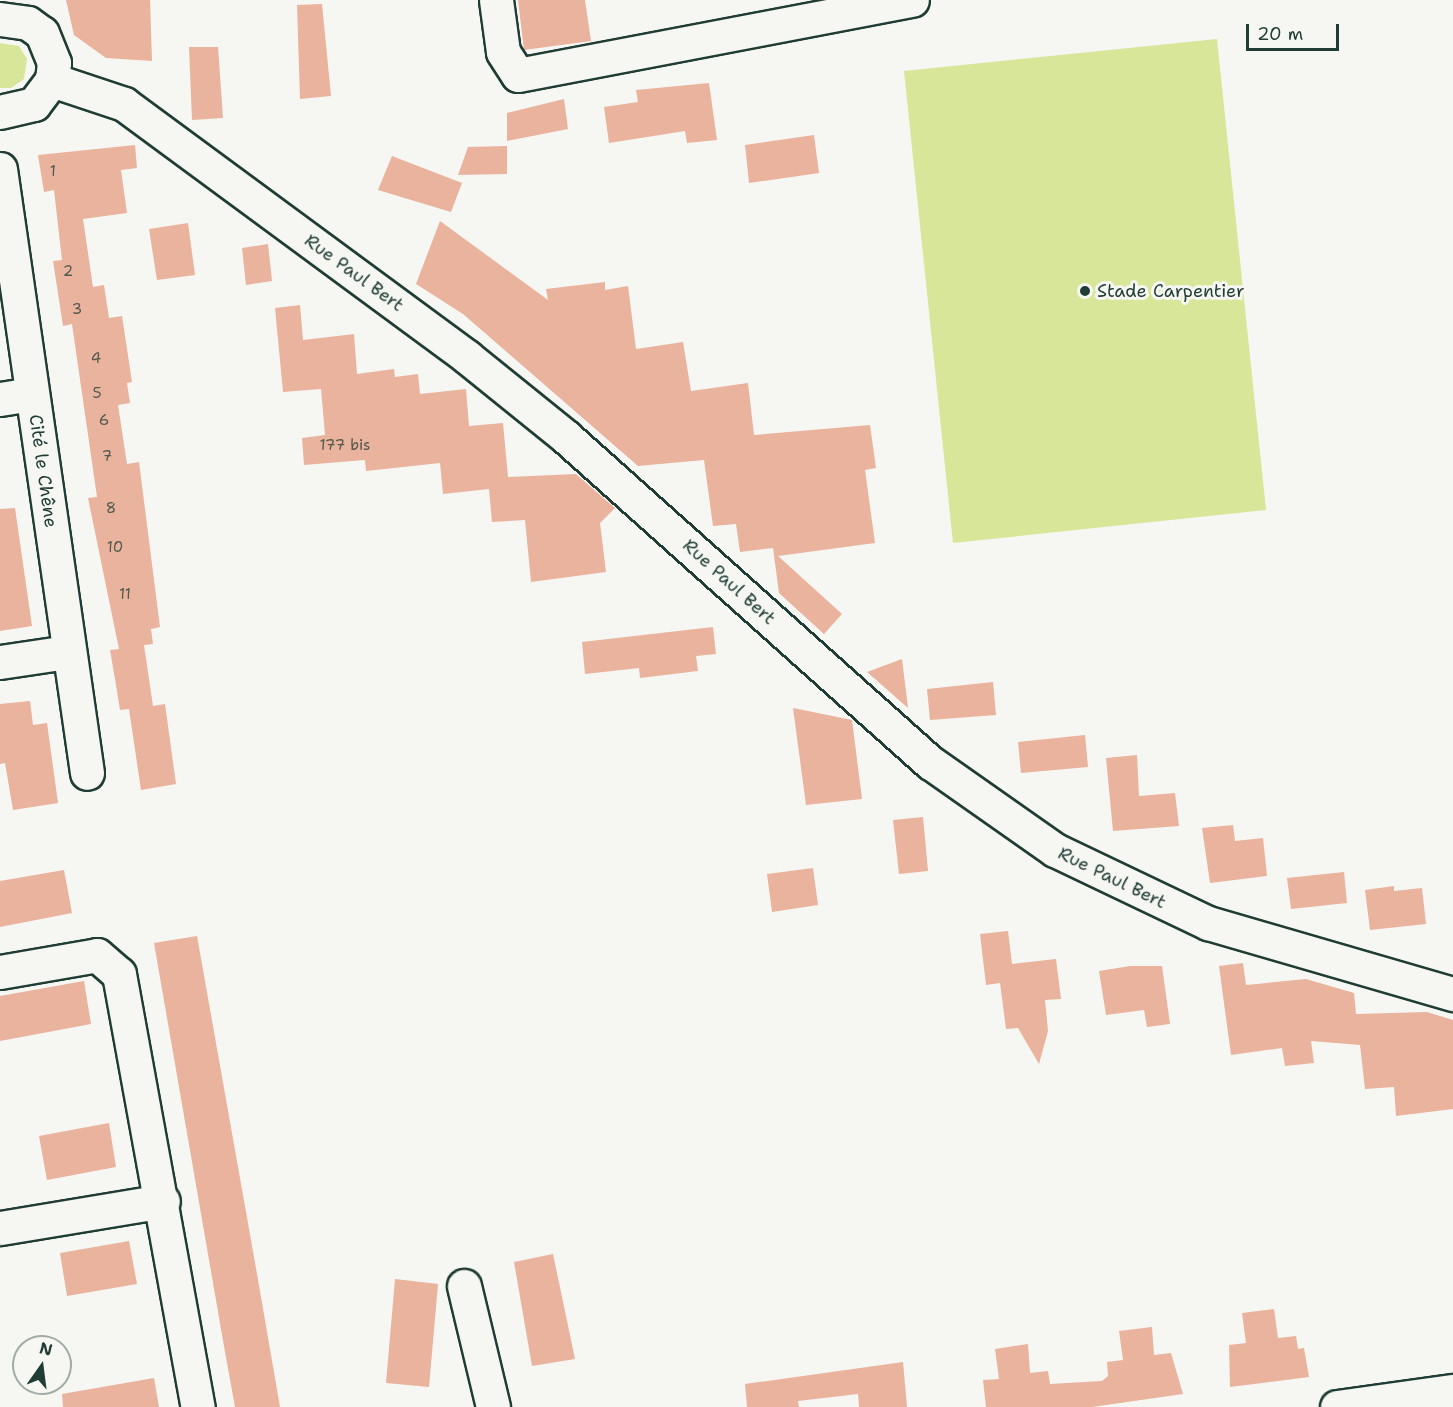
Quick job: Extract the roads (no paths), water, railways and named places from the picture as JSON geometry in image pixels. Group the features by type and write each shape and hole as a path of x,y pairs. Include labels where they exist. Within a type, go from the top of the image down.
{"street":[{"path":"496,0 503,52 518,75 577,68 912,0"},
{"path":"1,117 34,104 52,80 51,47 28,23 9,12"},
{"name":"Rue Paul Bert","path":"52,80 124,104 467,357 566,437 931,763 1055,850 1208,923 1453,994"},
{"name":"Cité le Chêne","path":"0,169 67,652 87,773"},
{"path":"0,399 32,394"},
{"path":"0,662 67,652"},
{"path":"0,972 97,955 119,974 163,1201 198,1407"},
{"path":"0,1228 163,1201"},
{"path":"464,1286 493,1407"},
{"path":"1342,1407 1453,1391"}],"place":[{"name":"Stade Carpentier","path":"1085,291"}]}
